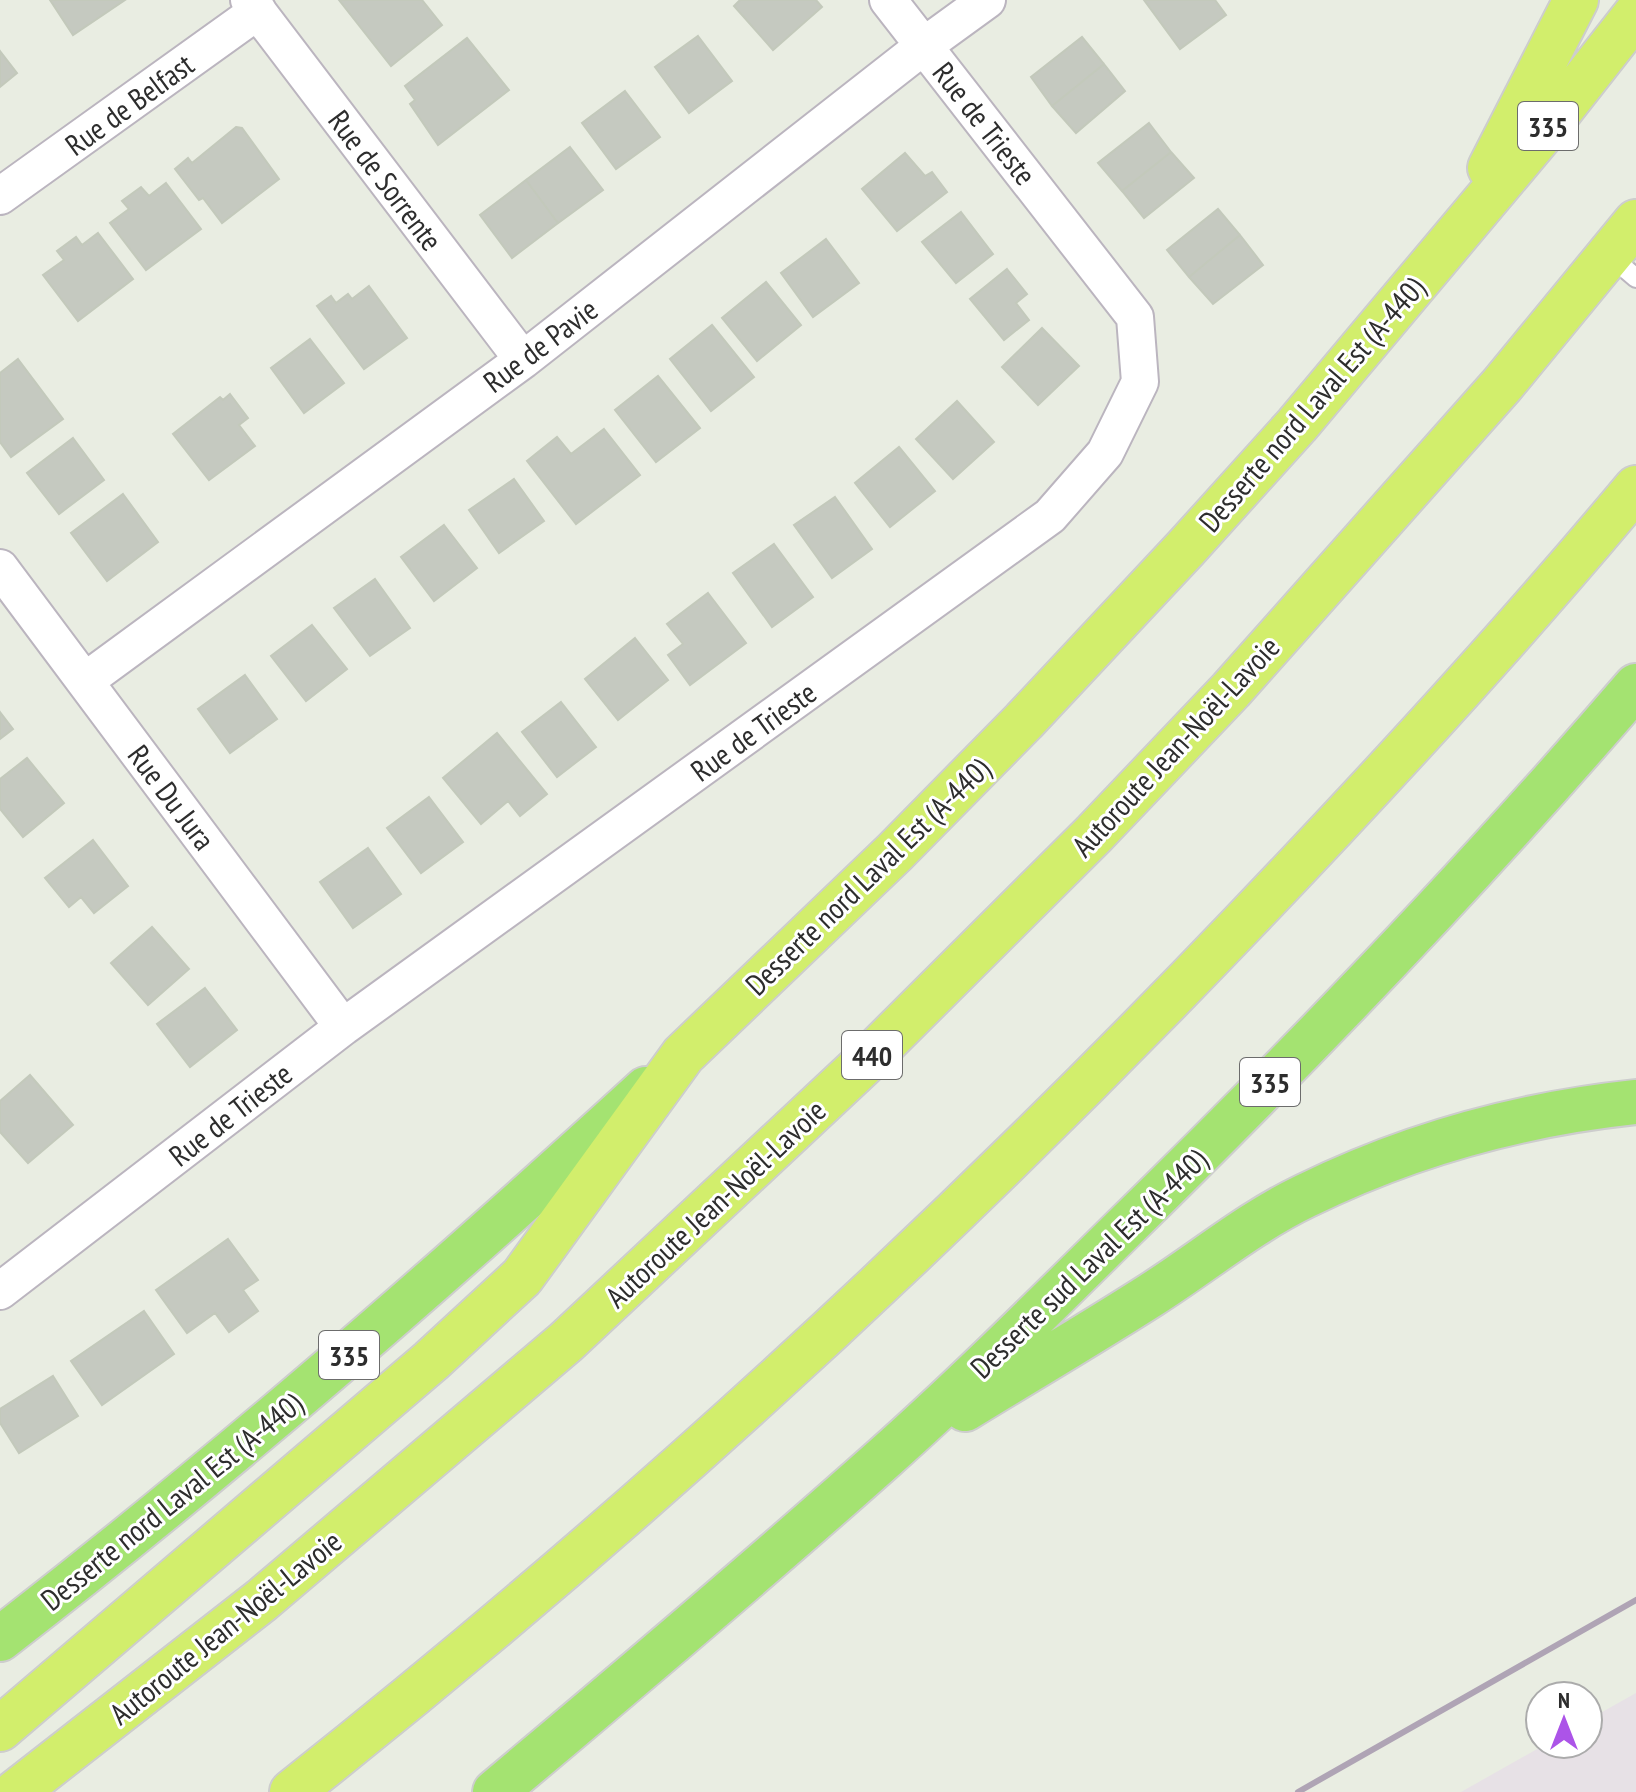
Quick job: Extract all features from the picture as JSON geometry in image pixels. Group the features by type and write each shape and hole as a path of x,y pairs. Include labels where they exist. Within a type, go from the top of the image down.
{"highway":[{"path":"1457,235 1576,0"},
{"name":"Desserte nord Laval Est (A-440)","path":"683,1055 895,852 1079,664 1287,436 1548,126 1636,14"},
{"name":"Autoroute Jean-Noël-Lavoie","path":"16,1792 262,1600 566,1342 862,1065 1094,834 1231,690 1627,252"},
{"path":"292,1792 694,1454 1010,1159 1175,994 1360,801 1636,488"},
{"path":"0,1729 431,1361 522,1277 683,1055"}],"main road":[{"name":"Desserte sud Laval Est (A-440)","path":"495,1792 884,1458 997,1353 1223,1131 1407,940 1636,686"},
{"name":"Desserte nord Laval Est (A-440)","path":"0,1639 333,1369 466,1253 683,1055"},
{"path":"884,1458 1154,1293 1235,1235 1305,1196 1440,1142 1534,1117 1636,1102"}],"street":[{"name":"Rue de Trieste","path":"5,1277 343,1027 1050,516 1105,453 1140,382 1135,317 888,0"},
{"name":"Rue de Pavie","path":"85,681 523,360 925,45 987,0"},
{"name":"Rue de Belfast","path":"0,196 254,6"},
{"name":"Rue de Sorrente","path":"254,6 523,360"},
{"name":"Rue Du Jura","path":"0,568 343,1027"}],"shaded area":[{"path":"1636,1693 1636,1792 1461,1792 1524,1756 1524,1760 1604,1760 1604,1711"}],"building":[{"path":"50,0 125,0 73,35"},
{"path":"339,0 422,0 442,25 391,66"},
{"path":"740,0 816,0 822,7 773,50 734,6"},
{"path":"1144,0 1215,0 1226,15 1180,49"},
{"path":"698,36 732,81 689,113 655,67"},
{"path":"1082,37 1104,64 1052,106 1031,77"},
{"path":"467,38 509,90 438,145 410,104 415,100 405,86"},
{"path":"0,51 17,73 0,87"},
{"path":"1104,64 1125,91 1076,133 1052,106"},
{"path":"625,91 660,137 616,169 582,123"},
{"path":"1149,123 1171,152 1122,191 1098,163"},
{"path":"236,127 242,128 279,179 222,223 175,169 188,158 192,163"},
{"path":"570,147 603,190 558,223 526,180"},
{"path":"1171,152 1194,178 1144,218 1122,191"},
{"path":"905,153 925,176 932,172 947,192 897,231 862,189"},
{"path":"526,180 558,223 512,258 480,215"},
{"path":"166,183 201,229 146,270 110,223 129,209 122,201 141,187 149,196"},
{"path":"1218,209 1240,235 1189,277 1167,250"},
{"path":"961,212 993,254 956,283 922,242"},
{"path":"98,233 133,279 78,321 43,275 64,260 57,251 76,237 82,245"},
{"path":"1240,235 1263,265 1213,304 1189,277"},
{"path":"826,239 859,283 813,317 781,273"},
{"path":"1007,269 1027,294 1016,303 1029,320 1004,340 970,299"},
{"path":"766,282 801,325 757,361 722,318"},
{"path":"369,286 407,338 364,369 317,306 331,296 336,303 348,294 352,299"},
{"path":"712,325 754,377 711,411 670,359"},
{"path":"1042,328 1079,366 1038,405 1002,367"},
{"path":"310,339 344,383 304,413 271,368"},
{"path":"18,359 63,419 11,457 0,442 0,373"},
{"path":"658,376 700,428 656,462 615,410"},
{"path":"230,394 248,418 239,425 255,446 209,480 173,434 220,397 223,400"},
{"path":"957,401 994,442 953,479 916,439"},
{"path":"604,429 640,475 576,524 527,461 557,437 571,454"},
{"path":"73,438 104,480 59,514 27,473"},
{"path":"899,447 935,491 890,527 855,483"},
{"path":"514,479 544,521 499,553 469,510"},
{"path":"123,494 158,542 107,581 71,533"},
{"path":"835,497 872,549 832,578 794,525"},
{"path":"444,525 477,568 434,601 401,557"},
{"path":"774,544 813,597 772,627 733,573"},
{"path":"375,579 410,628 370,656 334,608"},
{"path":"708,593 746,643 690,685 668,655 683,644 667,624"},
{"path":"312,625 347,669 306,701 271,656"},
{"path":"635,638 668,680 618,720 585,679"},
{"path":"245,675 277,719 230,753 198,709"},
{"path":"561,702 596,747 557,777 522,732"},
{"path":"0,712 13,729 0,739"},
{"path":"497,733 547,794 520,816 508,801 481,824 443,778"},
{"path":"27,758 64,803 23,837 0,809 0,779"},
{"path":"429,797 463,842 421,873 387,828"},
{"path":"93,840 128,886 94,913 81,897 69,907 45,878"},
{"path":"368,848 401,894 353,928 320,882"},
{"path":"152,927 189,969 148,1005 111,963"},
{"path":"205,988 237,1030 190,1067 157,1024"},
{"path":"30,1075 73,1125 28,1163 0,1132 0,1101"},
{"path":"228,1239 258,1280 243,1290 258,1311 229,1332 215,1313 187,1333 156,1290"},
{"path":"144,1311 174,1354 102,1405 71,1361"},
{"path":"53,1376 78,1416 19,1453 0,1423 0,1409"}],"railway":[{"path":"1298,1792 1636,1600"}]}
